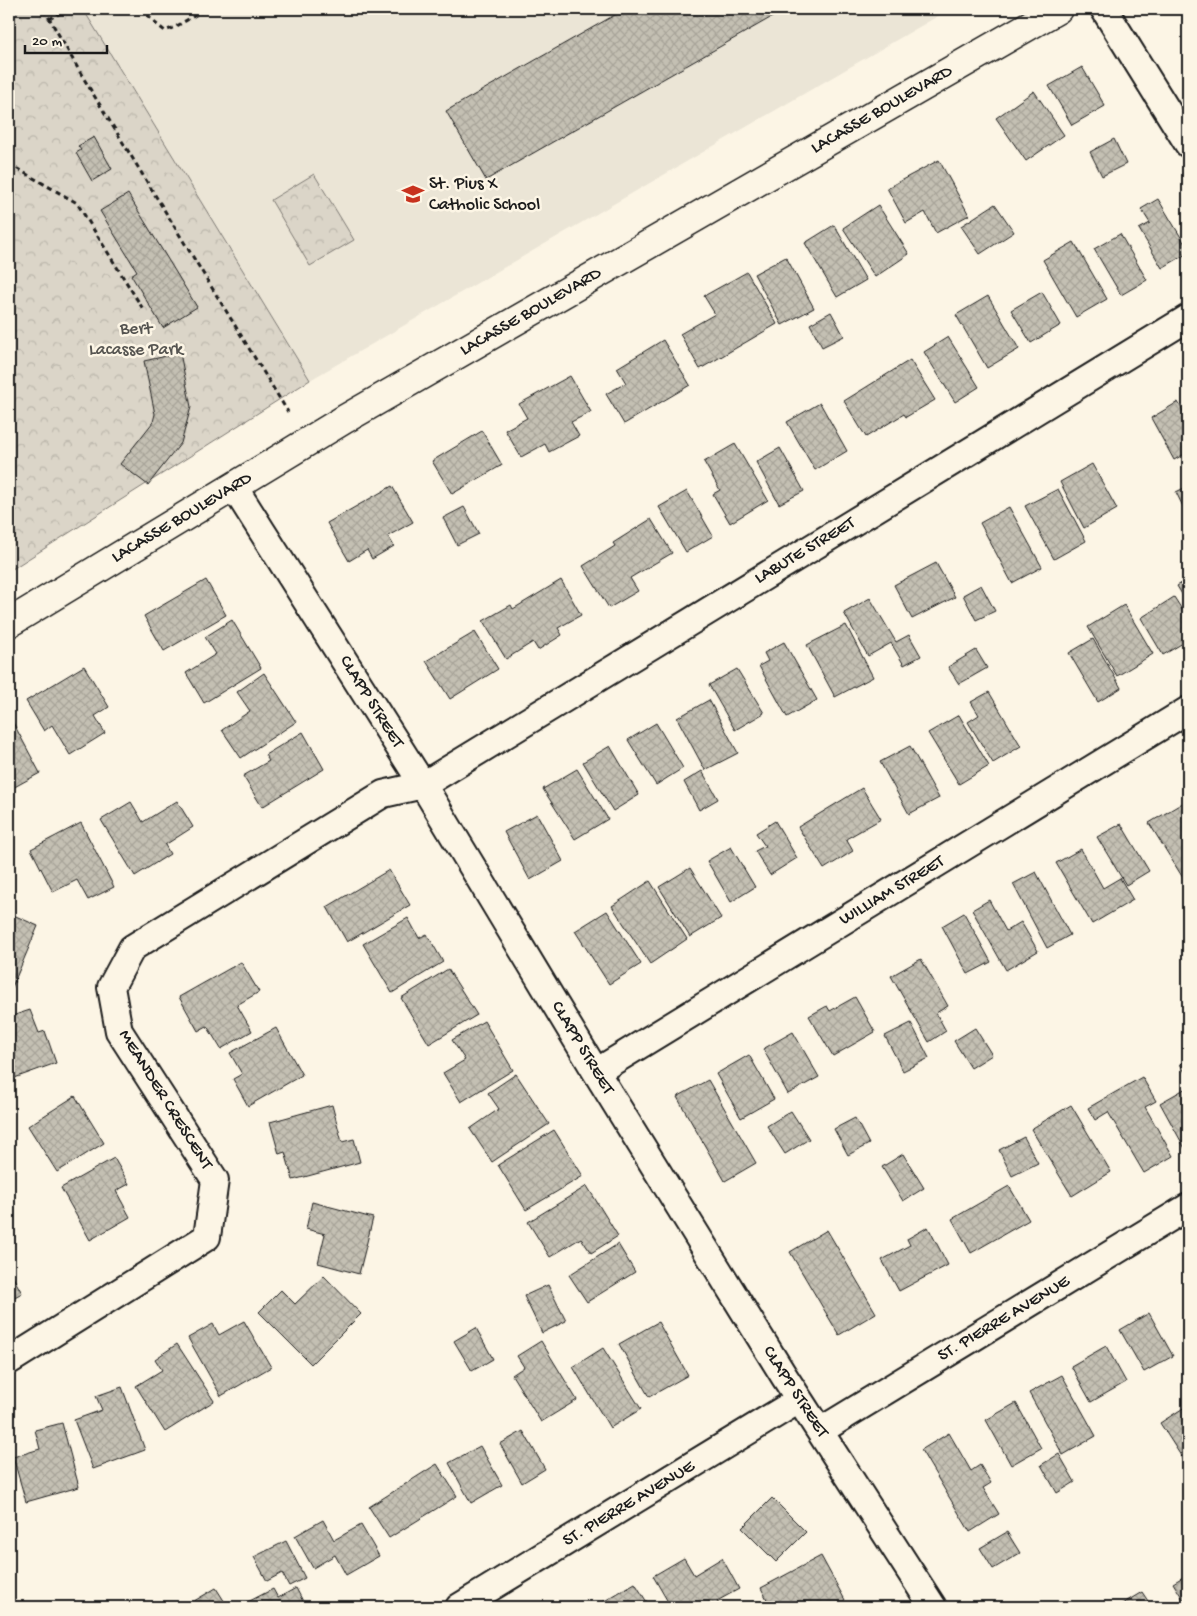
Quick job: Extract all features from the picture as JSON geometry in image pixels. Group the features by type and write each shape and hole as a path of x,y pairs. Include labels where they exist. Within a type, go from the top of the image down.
{"street":[{"name":"LACASSE BOULEVARD","path":"9,623 353,414 1058,9"},
{"path":"1104,9 1188,144"},
{"name":"LABUTE STREET","path":"423,785 1188,318"},
{"name":"CLAPP STREET","path":"234,487 423,785 596,1072 799,1400 932,1607"},
{"name":"WILLIAM STREET","path":"596,1072 1188,710"},
{"name":"MEANDER CRESCENT","path":"9,1362 208,1237 215,1180 119,1031 111,987 132,948 383,794 423,785"},
{"name":"ST. PIERRE AVENUE","path":"820,1431 1188,1207"},
{"name":"ST. PIERRE AVENUE","path":"459,1607 799,1400"}],"path":[{"path":"44,9 84,79 288,412"},
{"path":"49,19 68,9"},
{"path":"141,9 165,31 206,9"},
{"path":"9,164 77,203 143,309"}],"shaded area":[{"name":"St. Pius X Catholic School","path":"83,9 950,9 310,380"}],"green space":[{"name":"Bert Lacasse Park","path":"9,9 83,9 310,380 9,571"},
{"path":"314,174 354,240 310,266 271,200"}],"building":[{"path":"619,9 786,9 486,180 446,111 620,12"},
{"path":"1082,67 1105,106 1072,125 1049,86"},
{"path":"1034,91 1064,135 1026,161 996,118"},
{"path":"94,137 112,169 92,181 76,153 81,150 78,146"},
{"path":"1114,139 1126,164 1102,176 1090,152"},
{"path":"939,160 969,215 936,233 925,212 906,223 887,188"},
{"path":"128,194 197,307 163,328 131,275 137,271 100,211"},
{"path":"1158,199 1188,249 1188,253 1162,268 1139,229 1150,223 1141,209"},
{"path":"995,204 1014,232 980,254 961,226"},
{"path":"878,205 909,254 875,277 843,228"},
{"path":"834,225 866,280 837,297 805,243"},
{"path":"1120,234 1147,280 1121,295 1094,249"},
{"path":"1074,242 1107,299 1076,317 1043,260"},
{"path":"786,257 814,308 782,325 754,274"},
{"path":"747,272 777,324 700,369 680,334 715,314 704,296"},
{"path":"1042,292 1061,325 1031,343 1011,310"},
{"path":"988,296 1019,349 987,368 956,315"},
{"path":"831,312 844,336 822,347 810,324"},
{"path":"948,337 979,387 955,402 924,352"},
{"path":"663,340 690,385 624,424 606,394 626,383 617,368"},
{"path":"180,353 191,407 181,443 148,485 120,464 153,422 155,414 144,361"},
{"path":"910,360 935,400 906,417 904,414 866,437 844,401"},
{"path":"570,376 591,412 571,422 579,436 549,452 545,444 521,457 505,430 527,418 519,404"},
{"path":"1178,402 1188,420 1188,452 1174,460 1151,418"},
{"path":"820,403 847,451 815,470 787,422"},
{"path":"482,431 502,465 452,494 432,461"},
{"path":"735,444 768,500 730,523 713,494 720,490 704,462"},
{"path":"780,448 804,491 779,504 756,462"},
{"path":"1092,464 1117,509 1084,528 1060,482"},
{"path":"392,486 413,522 388,536 394,546 372,559 367,550 349,561 327,523"},
{"path":"1188,486 1188,517 1176,492"},
{"path":"1058,489 1086,541 1054,559 1025,506"},
{"path":"687,491 713,536 686,552 659,507"},
{"path":"464,507 479,534 457,545 443,518"},
{"path":"1009,507 1042,567 1012,583 980,523"},
{"path":"651,519 672,553 630,578 638,591 609,608 583,566 615,546 613,543"},
{"path":"936,563 955,597 912,619 894,585"},
{"path":"1188,579 1188,604 1177,586"},
{"path":"206,580 226,615 164,651 144,616"},
{"path":"561,580 581,615 558,628 562,635 538,650 533,642 506,659 483,621 511,605 513,609"},
{"path":"981,585 995,611 976,620 963,595"},
{"path":"1174,597 1188,619 1188,640 1163,655 1141,618"},
{"path":"870,598 896,642 909,635 921,656 904,665 891,643 868,656 844,613"},
{"path":"1124,605 1153,654 1117,676 1088,627"},
{"path":"232,620 261,668 204,703 186,673 216,654 205,637"},
{"path":"846,625 873,677 835,697 807,645"},
{"path":"475,632 498,669 450,699 426,661"},
{"path":"1093,639 1121,688 1098,702 1069,653"},
{"path":"784,642 817,700 787,717 759,666 768,661 764,653"},
{"path":"976,650 987,668 959,684 948,667"},
{"path":"84,666 109,707 95,716 105,733 70,755 52,725 44,731 26,701"},
{"path":"737,669 764,713 735,730 709,685"},
{"path":"264,673 296,722 241,758 222,730 250,711 237,692"},
{"path":"989,692 1021,746 993,763 968,722 979,715 971,702"},
{"path":"709,700 738,753 705,770 677,718"},
{"path":"9,715 40,773 9,790"},
{"path":"959,715 989,766 959,784 928,733"},
{"path":"656,723 683,768 656,785 628,740"},
{"path":"303,732 324,769 262,807 243,776 269,761 265,755"},
{"path":"610,746 639,795 613,811 583,762"},
{"path":"910,746 939,798 909,814 880,762"},
{"path":"577,769 608,819 575,839 543,789"},
{"path":"702,771 718,799 699,810 684,782"},
{"path":"862,788 881,819 846,839 853,851 824,869 798,827"},
{"path":"177,801 193,827 165,845 170,854 135,876 101,820 131,802 143,822"},
{"path":"1186,801 1188,805 1188,886 1149,823"},
{"path":"537,814 563,861 530,880 504,832"},
{"path":"775,821 797,858 770,875 755,851 765,846 756,833"},
{"path":"81,823 114,887 88,900 77,880 53,892 31,849"},
{"path":"1121,824 1149,871 1126,885 1097,837"},
{"path":"731,847 755,887 731,902 707,861"},
{"path":"1081,849 1103,888 1120,878 1133,900 1092,924 1056,863"},
{"path":"690,868 721,918 690,937 659,887"},
{"path":"389,870 410,905 347,942 327,907"},
{"path":"1036,872 1070,935 1047,948 1013,884"},
{"path":"650,881 687,939 650,964 612,906"},
{"path":"989,900 1006,931 1021,922 1038,951 1006,970 972,910"},
{"path":"607,911 641,964 609,984 575,931"},
{"path":"9,913 38,926 10,992 9,991"},
{"path":"964,913 991,962 968,974 942,926"},
{"path":"408,918 419,938 427,934 443,962 392,993 363,944"},
{"path":"921,959 948,1006 936,1013 946,1031 929,1042 891,976"},
{"path":"241,962 259,992 237,1005 252,1031 221,1049 207,1026 198,1031 179,997"},
{"path":"448,969 477,1015 429,1044 401,998"},
{"path":"855,997 875,1032 833,1056 809,1016 827,1006 830,1011"},
{"path":"30,1010 39,1033 45,1031 56,1063 9,1080 9,1017"},
{"path":"484,1021 513,1070 461,1102 443,1073 465,1060 452,1040"},
{"path":"911,1023 929,1058 903,1071 885,1036"},
{"path":"276,1028 302,1075 248,1106 233,1079 242,1074 230,1053"},
{"path":"975,1028 992,1055 971,1068 954,1041"},
{"path":"793,1032 819,1077 788,1094 763,1049"},
{"path":"749,1055 774,1099 741,1118 716,1074"},
{"path":"1188,1060 1188,1077 1180,1064"},
{"path":"516,1074 549,1124 492,1162 470,1129 499,1109 488,1093"},
{"path":"1142,1077 1156,1101 1145,1107 1173,1156 1144,1173 1108,1112 1095,1120 1088,1108"},
{"path":"708,1080 756,1163 725,1181 677,1097"},
{"path":"1188,1087 1188,1154 1160,1103"},
{"path":"75,1096 104,1143 57,1172 28,1126"},
{"path":"332,1105 342,1142 354,1139 360,1162 293,1180 285,1152 279,1154 270,1122"},
{"path":"1071,1105 1111,1172 1072,1196 1031,1129"},
{"path":"791,1111 809,1139 785,1154 767,1126"},
{"path":"855,1118 869,1144 848,1155 834,1129"},
{"path":"554,1130 583,1176 526,1210 498,1165"},
{"path":"1024,1137 1038,1163 1012,1176 999,1150"},
{"path":"903,1154 924,1188 903,1201 882,1167"},
{"path":"114,1158 129,1184 116,1191 130,1217 90,1240 61,1188"},
{"path":"587,1186 618,1236 591,1253 581,1238 550,1257 528,1222"},
{"path":"1009,1186 1029,1220 971,1253 952,1219"},
{"path":"312,1202 373,1218 359,1274 318,1263 325,1234 306,1229"},
{"path":"928,1227 948,1265 899,1291 882,1260 910,1245 907,1239"},
{"path":"827,1230 876,1313 839,1335 790,1252"},
{"path":"618,1244 635,1272 587,1302 569,1275"},
{"path":"9,1270 22,1293 9,1300"},
{"path":"324,1276 361,1314 311,1364 259,1312 281,1290 295,1304"},
{"path":"548,1285 566,1321 542,1333 524,1296"},
{"path":"1149,1313 1173,1356 1144,1372 1120,1330"},
{"path":"244,1321 271,1367 221,1396 188,1338 213,1324 219,1335"},
{"path":"658,1322 688,1375 649,1397 619,1344"},
{"path":"476,1328 493,1359 472,1371 454,1341"},
{"path":"541,1341 577,1400 541,1422 512,1375 524,1367 517,1356"},
{"path":"177,1344 214,1401 165,1432 136,1386 162,1370 155,1359"},
{"path":"1106,1346 1126,1382 1091,1402 1071,1366"},
{"path":"603,1348 641,1409 610,1428 573,1367"},
{"path":"1062,1375 1096,1436 1063,1455 1029,1393"},
{"path":"122,1387 145,1450 93,1469 74,1420 102,1410 96,1396"},
{"path":"1016,1403 1041,1448 1011,1465 986,1420"},
{"path":"1188,1405 1188,1456 1183,1459 1160,1423"},
{"path":"62,1423 79,1487 26,1502 13,1457 40,1449 35,1430"},
{"path":"523,1431 545,1469 522,1483 500,1444"},
{"path":"949,1433 971,1471 980,1465 991,1483 983,1488 999,1514 970,1532 921,1450"},
{"path":"480,1446 502,1485 471,1503 449,1463"},
{"path":"1059,1454 1075,1482 1057,1493 1041,1465"},
{"path":"437,1464 457,1496 389,1538 369,1507"},
{"path":"772,1498 806,1532 776,1562 742,1528"},
{"path":"323,1520 334,1540 361,1525 379,1556 346,1575 335,1555 313,1568 295,1536"},
{"path":"1007,1532 1020,1553 993,1569 980,1548"},
{"path":"286,1541 305,1578 289,1586 282,1573 267,1581 254,1557"},
{"path":"821,1556 845,1600 832,1607 771,1607 761,1588"},
{"path":"684,1558 694,1575 722,1558 739,1589 717,1601 721,1607 671,1607 653,1576"},
{"path":"1188,1574 1188,1607 1173,1583"},
{"path":"635,1583 650,1607 596,1606"},
{"path":"216,1588 228,1607 184,1607"},
{"path":"296,1588 306,1607 244,1607 242,1605 273,1589 278,1598"},
{"path":"1142,1592 1152,1607 1117,1607"}],"place":[{"name":"St. Pius X Catholic School","path":"413,194"}]}
